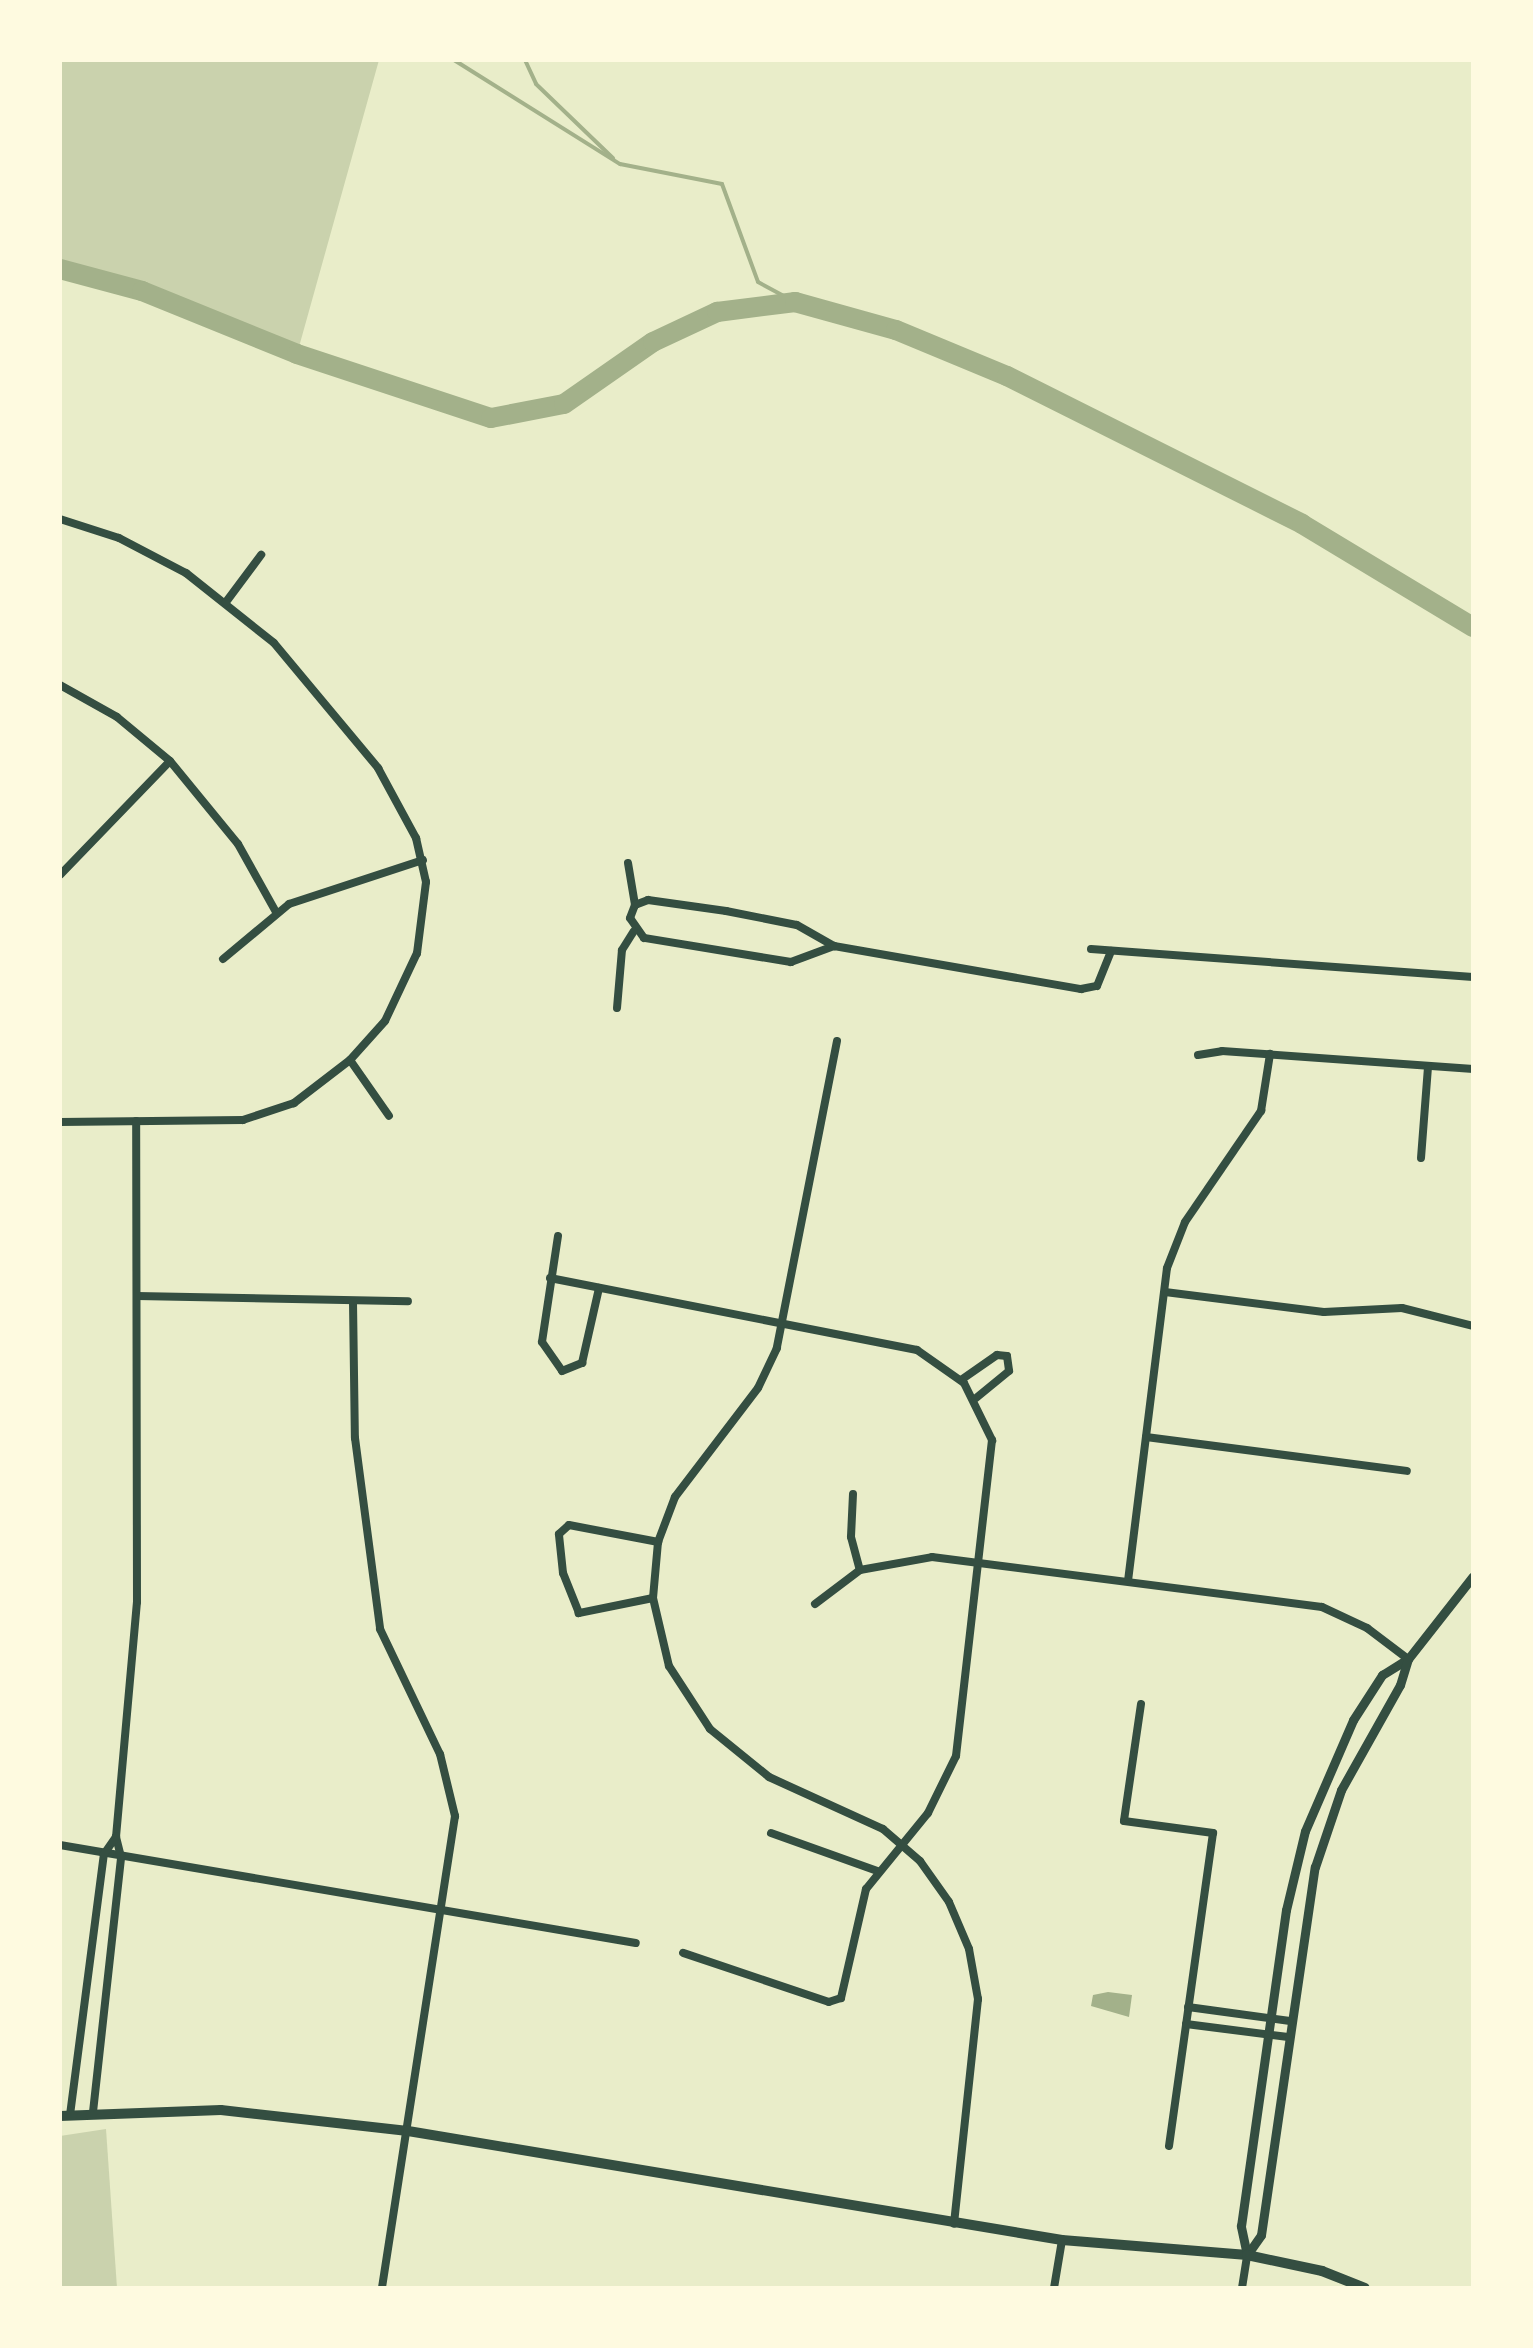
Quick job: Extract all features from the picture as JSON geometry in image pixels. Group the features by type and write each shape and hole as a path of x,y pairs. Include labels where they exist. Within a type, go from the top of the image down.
{"main road":[{"path":"65,2116 221,2110 408,2131 1062,2240 1247,2255 1322,2270 1365,2288"}],"street":[{"path":"60,519 156,556 226,602 340,716 400,806 424,860 426,909 408,976 385,1021 350,1060 294,1103 261,1117 60,1122"},
{"path":"226,602 261,555"},
{"path":"60,686 117,717 170,762 238,844 276,912"},
{"path":"60,874 170,762"},
{"path":"223,959 276,912 350,879 424,860"},
{"path":"618,1008 622,950 634,932 635,906 628,863"},
{"path":"635,906 648,900 797,925 834,946 1088,990 1100,981 1111,950"},
{"path":"634,932 791,962 834,946"},
{"path":"1091,949 1473,977"},
{"path":"837,1041 784,1322 758,1388 686,1478 658,1542 653,1598 669,1666 724,1744 769,1777 862,1816 904,1846 949,1902 974,1974 978,2025 954,2224"},
{"path":"1128,1581 1164,1292 1184,1222 1261,1111 1270,1054"},
{"path":"1198,1055 1270,1054 1473,1069"},
{"path":"350,1060 389,1116"},
{"path":"1422,1158 1428,1066"},
{"path":"93,2112 121,1857 116,1838 138,1566 136,1121"},
{"path":"558,1236 542,1342 562,1371 582,1363 599,1288"},
{"path":"550,1278 918,1350 961,1380 976,1398 994,1462 956,1756 904,1846 877,1871 855,1917 844,1993 836,2001 683,1953"},
{"path":"1164,1292 1324,1312 1402,1308 1473,1326"},
{"path":"137,1296 408,1302"},
{"path":"353,1302 354,1438 380,1629 452,1795 454,1842 382,2288"},
{"path":"961,1380 997,1355 1007,1356 1009,1372 976,1398"},
{"path":"1146,1437 1407,1471"},
{"path":"853,1494 851,1538 860,1570"},
{"path":"653,1598 579,1614 563,1573 558,1534 569,1525 658,1542"},
{"path":"814,1604 860,1570 916,1557 983,1563 1322,1607 1368,1628 1408,1659"},
{"path":"1247,2255 1261,2235 1306,1908 1328,1824 1408,1659 1473,1576"},
{"path":"1242,2288 1247,2255 1240,2226 1294,1866 1320,1790 1382,1676 1408,1659"},
{"path":"1141,1704 1124,1820 1213,1832 1168,2146"},
{"path":"772,1833 877,1871"},
{"path":"65,2116 104,1854 116,1838"},
{"path":"60,1844 636,1943"},
{"path":"1188,2007 1290,2021"},
{"path":"1186,2024 1288,2037"},
{"path":"1054,2288 1062,2240"}],"shaded area":[{"path":"60,60 379,60 297,354 142,291 60,269"},
{"path":"1093,1995 1132,1995 1129,2017 1091,2006"},
{"path":"106,2129 117,2288 60,2288 60,2136"}],"waterway":[{"path":"454,60 620,164 722,184 758,282 795,302"},
{"path":"525,60 536,84 613,158"},
{"path":"60,269 142,291 297,354 491,418 564,404 653,342 717,312 795,302 896,330 1007,376 1302,524 1473,627"}]}
